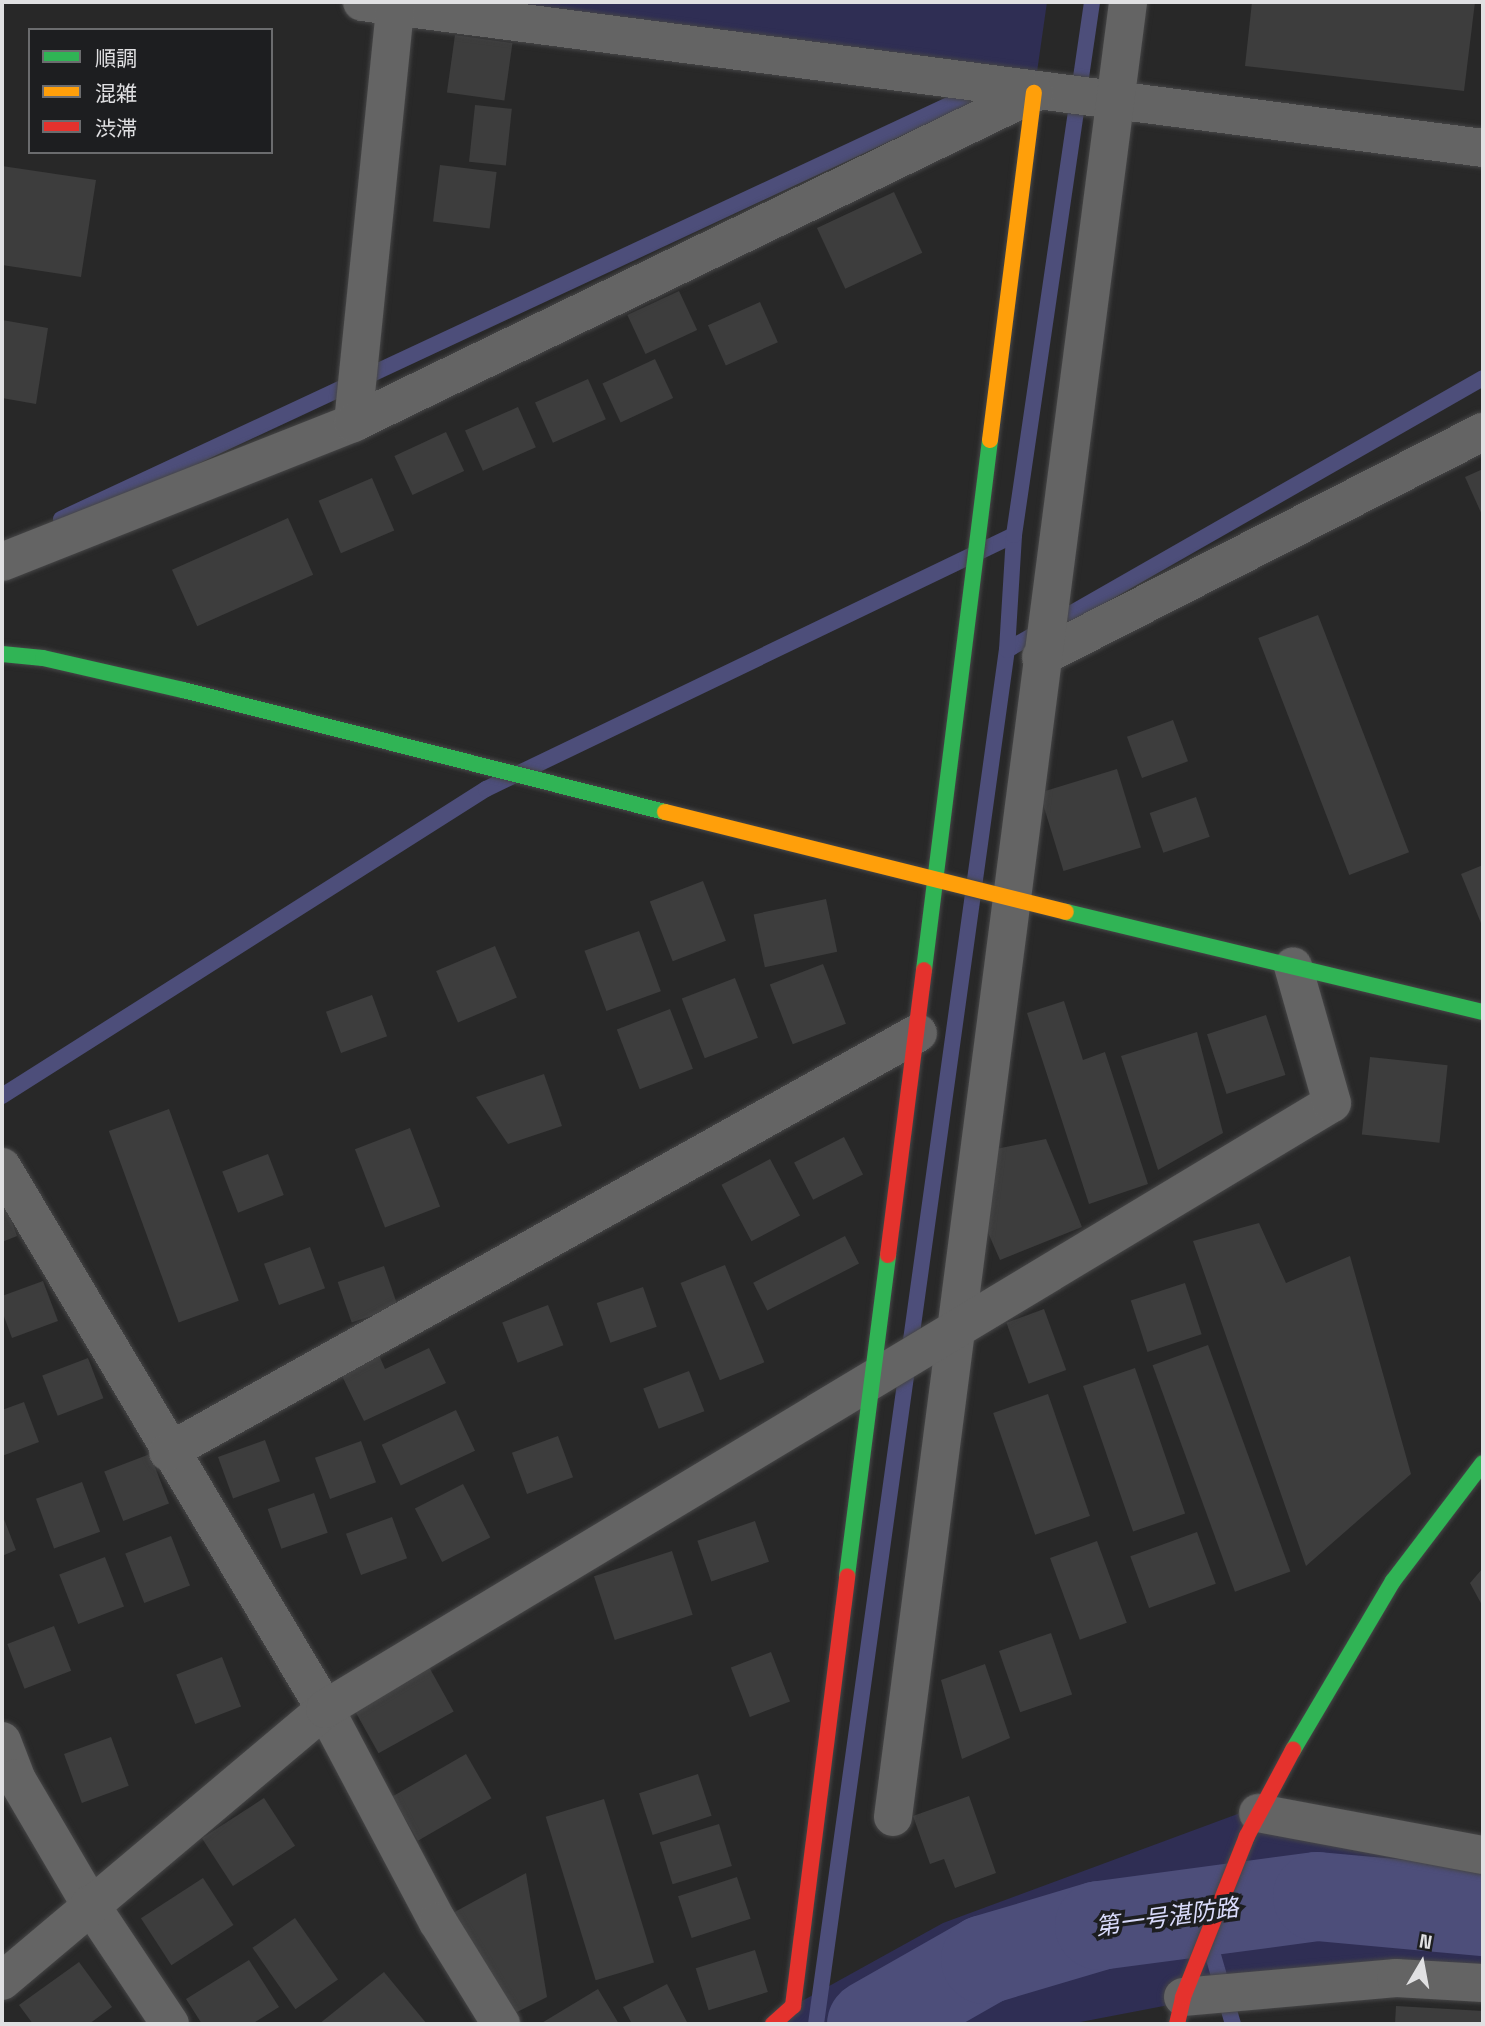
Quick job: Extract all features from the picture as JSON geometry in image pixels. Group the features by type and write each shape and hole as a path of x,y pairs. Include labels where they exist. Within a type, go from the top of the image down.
{"street":[{"path":"892,1817 950,1330 1011,899 1128,2"},
{"path":"354,423 384,3 1034,93 1483,148"},
{"path":"2,562 354,423 1034,93"},
{"path":"773,2024 793,2006 938,881 1034,93"},
{"path":"1041,657 1483,432"},
{"path":"2,654 43,658 183,691 938,881 1483,1012"},
{"path":"2,1981 90,1904 325,1709 875,1380 950,1330 1332,1103 1293,965"},
{"path":"168,1452 918,1032"},
{"path":"2,1167 168,1452 325,1709 438,1922 501,2024"},
{"path":"1483,1464 1393,1581 1252,1825 1180,2011 1396,1978 1483,1983"},
{"path":"2,1741 16,1778 90,1904 170,2024"},
{"path":"1252,1825 1483,1856"}],"shaded area":[{"path":"486,2 1047,2 1034,93"},
{"path":"1243,1812 1483,1855 1483,1983 1195,2000 1070,2024 774,2024 793,2006 943,1923"}],"building":[{"path":"1252,2 1475,2 1464,91 1245,66"},
{"path":"455,35 512,43 504,101 447,92"},
{"path":"475,105 512,109 506,166 469,162"},
{"path":"440,165 497,172 490,229 433,222"},
{"path":"2,166 96,180 81,277 2,265"},
{"path":"894,192 922,253 845,289 817,228"},
{"path":"679,291 697,330 646,354 627,315"},
{"path":"760,302 778,342 726,365 708,325"},
{"path":"2,320 48,328 36,404 2,398"},
{"path":"655,359 673,398 621,422 602,384"},
{"path":"588,379 606,419 553,443 535,403"},
{"path":"518,407 536,447 483,471 465,431"},
{"path":"446,432 464,471 413,495 394,456"},
{"path":"1483,469 1483,517 1465,477"},
{"path":"372,478 394,530 341,553 319,501"},
{"path":"288,518 313,575 197,626 172,570"},
{"path":"1318,615 1409,852 1349,875 1258,638"},
{"path":"1173,720 1188,761 1142,778 1127,737"},
{"path":"1117,769 1141,847 1064,871 1040,793"},
{"path":"1196,797 1210,837 1163,853 1150,813"},
{"path":"1483,865 1483,928 1461,874"},
{"path":"703,881 726,941 673,961 650,901"},
{"path":"826,899 837,952 765,967 754,914"},
{"path":"639,931 661,991 606,1011 584,951"},
{"path":"495,946 517,998 458,1023 436,971"},
{"path":"823,964 846,1024 793,1044 770,984"},
{"path":"735,978 758,1038 705,1058 682,998"},
{"path":"372,995 387,1036 341,1053 326,1012"},
{"path":"1064,1001 1083,1060 1105,1052 1148,1184 1089,1204 1027,1013"},
{"path":"670,1009 693,1069 640,1089 617,1029"},
{"path":"1266,1015 1285,1075 1227,1094 1207,1034"},
{"path":"1197,1032 1223,1133 1158,1170 1121,1056"},
{"path":"1370,1057 1448,1065 1439,1143 1362,1135"},
{"path":"544,1074 562,1126 508,1144 476,1097"},
{"path":"169,1109 239,1301 179,1323 109,1131"},
{"path":"410,1128 440,1206 385,1228 355,1149"},
{"path":"844,1137 863,1174 813,1200 794,1162"},
{"path":"1046,1139 1082,1227 1000,1260 983,1221 996,1149"},
{"path":"268,1154 284,1195 238,1213 222,1172"},
{"path":"770,1159 800,1216 751,1241 721,1185"},
{"path":"2,1194 17,1236 2,1242"},
{"path":"1259,1223 1286,1283 1350,1256 1411,1474 1306,1566 1193,1241"},
{"path":"845,1236 859,1264 767,1310 753,1283"},
{"path":"310,1247 325,1288 279,1305 264,1264"},
{"path":"725,1265 764,1362 720,1380 680,1283"},
{"path":"384,1266 398,1307 352,1323 338,1282"},
{"path":"43,1281 58,1321 12,1338 2,1311 2,1296"},
{"path":"1185,1283 1202,1334 1147,1352 1131,1301"},
{"path":"643,1287 657,1327 610,1343 597,1303"},
{"path":"548,1305 563,1345 518,1363 502,1323"},
{"path":"1044,1309 1066,1370 1029,1384 1006,1323"},
{"path":"1208,1345 1290,1571 1235,1592 1153,1365"},
{"path":"429,1348 446,1383 364,1421 340,1372 378,1353 385,1369"},
{"path":"88,1358 103,1398 58,1416 42,1376"},
{"path":"1135,1368 1185,1514 1133,1532 1083,1386"},
{"path":"689,1371 704,1411 659,1429 643,1389"},
{"path":"1048,1394 1090,1516 1035,1535 993,1413"},
{"path":"24,1402 39,1442 2,1456 2,1410"},
{"path":"456,1410 475,1451 401,1485 382,1445"},
{"path":"558,1436 573,1477 527,1494 512,1453"},
{"path":"265,1440 280,1481 233,1498 218,1457"},
{"path":"361,1441 376,1482 330,1499 315,1458"},
{"path":"150,1454 169,1503 123,1521 104,1472"},
{"path":"82,1482 100,1532 54,1549 36,1499"},
{"path":"463,1484 490,1537 442,1562 415,1509"},
{"path":"314,1493 328,1533 281,1549 268,1509"},
{"path":"2,1514 16,1550 2,1556"},
{"path":"392,1517 407,1558 361,1575 346,1534"},
{"path":"755,1521 769,1562 711,1582 697,1541"},
{"path":"1197,1532 1216,1584 1149,1608 1130,1556"},
{"path":"171,1536 190,1585 144,1603 125,1554"},
{"path":"1097,1541 1127,1623 1080,1640 1050,1558"},
{"path":"672,1551 693,1615 615,1640 594,1576"},
{"path":"105,1557 124,1606 78,1624 59,1575"},
{"path":"1483,1568 1483,1607 1470,1583"},
{"path":"54,1626 71,1671 25,1689 7,1644"},
{"path":"1051,1633 1072,1694 1020,1712 999,1651"},
{"path":"771,1652 790,1701 750,1717 731,1667"},
{"path":"222,1657 241,1706 195,1724 176,1675"},
{"path":"985,1664 1010,1738 962,1759 941,1680"},
{"path":"429,1667 454,1712 379,1753 354,1709"},
{"path":"111,1737 129,1786 82,1803 64,1754"},
{"path":"466,1754 492,1798 418,1841 392,1796"},
{"path":"698,1774 712,1816 653,1835 639,1793"},
{"path":"969,1796 996,1873 955,1888 944,1859 930,1864 913,1816"},
{"path":"264,1798 295,1846 233,1886 202,1838"},
{"path":"604,1799 654,1963 596,1980 546,1817"},
{"path":"719,1824 732,1866 673,1884 660,1842"},
{"path":"526,1873 547,1997 509,2016 451,1914"},
{"path":"737,1877 751,1919 692,1938 678,1896"},
{"path":"203,1878 233,1925 171,1965 141,1918"},
{"path":"295,1918 338,1979 295,2009 252,1948"},
{"path":"755,1950 768,1992 709,2010 696,1968"},
{"path":"249,1960 279,2007 252,2024 202,2024 186,1999"},
{"path":"79,1962 112,2007 89,2024 33,2024 19,2005"},
{"path":"384,1972 427,2024 319,2024"},
{"path":"667,1984 688,2024 632,2024 623,2007"},
{"path":"598,1989 619,2024 540,2024"},
{"path":"1396,2006 1483,2011 1483,2024 1395,2024"}],"waterway":[{"path":"816,2024 1007,650 1014,535 1092,2"},
{"path":"61,519 955,102 989,104"},
{"path":"1007,650 1483,378"},
{"path":"2,1096 486,789 1014,535"},
{"name":"第一号湛防路","path":"871,2024 985,1959 1099,1925 1317,1896 1483,1911"},
{"path":"1210,1945 1233,2024"}],"traffic: fast":[{"path":"924,970 990,440"},
{"path":"2,654 43,658 183,690 665,812"},
{"path":"1066,912 1483,1012"},
{"path":"847,1576 888,1255"},
{"path":"1293,1750 1393,1581 1483,1463"}],"traffic: slow":[{"path":"990,440 1034,93"},
{"path":"665,812 1066,912"}],"traffic: jam":[{"path":"888,1255 924,970"},
{"path":"773,2024 793,2006 847,1576"},
{"path":"1177,2024 1183,1997 1247,1836 1293,1750"}]}
